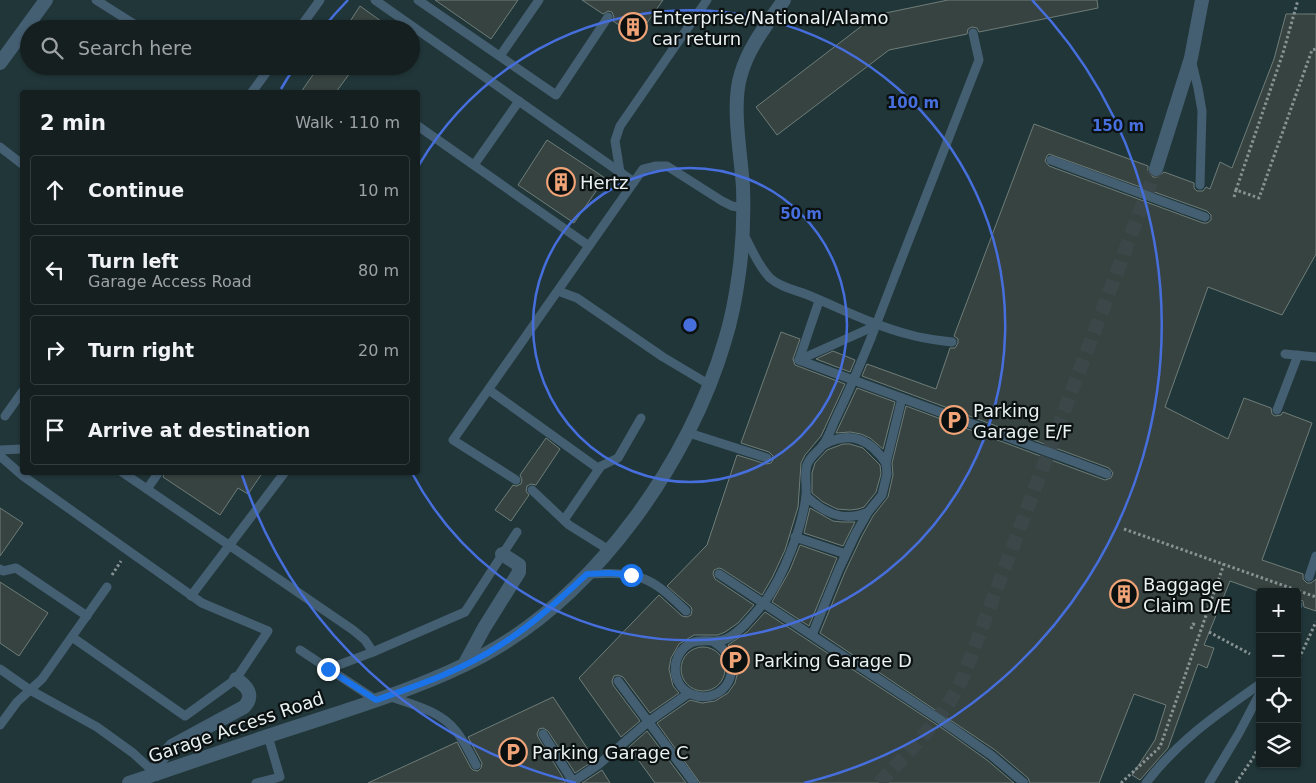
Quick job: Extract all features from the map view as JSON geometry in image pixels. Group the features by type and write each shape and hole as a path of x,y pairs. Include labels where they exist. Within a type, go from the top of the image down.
{"street":[{"path":"31,20 46,0"},
{"name":"Garage Access Road","path":"129,783 382,698 432,680 464,665 501,645 534,621 587,574 609,550 655,489 689,433 710,385 726,339 732,314 743,233 737,110 738,86 751,49 784,0"},
{"path":"1156,169 1191,58 1202,0"},
{"path":"0,63 20,36"},
{"path":"464,665 484,628 520,572 519,565 502,554"},
{"path":"156,774 159,761 172,746 244,707 250,696 248,689 236,679"}],"lane":[{"path":"96,0 128,20"},
{"path":"306,20 320,0"},
{"path":"375,0 404,20"},
{"path":"418,0 556,95 608,17"},
{"path":"500,56 539,0"},
{"path":"620,172 614,142 620,126 707,0"},
{"path":"420,32 634,182"},
{"path":"714,642 726,651 730,658 732,664 730,680 722,690 715,694 700,696 689,693 680,685 675,673 677,657 687,645 693,642 702,640 714,642 728,638 740,629 763,603 780,575 795,537 806,496 807,465 823,445 854,381 979,60 973,33"},
{"path":"1191,58 1202,111 1200,185"},
{"path":"254,90 265,75"},
{"path":"474,165 519,101"},
{"path":"420,127 589,246"},
{"path":"0,147 20,162"},
{"path":"1051,160 1205,217"},
{"path":"516,480 453,440 643,169 666,166 722,201 732,206 743,208"},
{"path":"743,233 760,264 778,284 853,316 898,332 952,342"},
{"path":"558,291 577,298 663,357 710,385"},
{"path":"799,360 819,301"},
{"path":"799,360 875,326"},
{"path":"1285,354 1316,356"},
{"path":"1277,410 1298,355"},
{"path":"799,360 1108,474"},
{"path":"489,390 600,469"},
{"path":"5,416 20,395"},
{"path":"812,634 846,554 868,512 882,495 887,474 886,463 902,398"},
{"path":"564,520 601,466 618,458 641,418"},
{"path":"689,433 767,458"},
{"path":"823,445 840,437 857,439 874,448 886,463"},
{"path":"0,450 20,449"},
{"path":"0,456 20,473"},
{"path":"22,475 202,603 268,631 236,679 185,716 72,637"},
{"path":"126,475 360,635 373,652"},
{"path":"147,489 157,475"},
{"path":"191,596 283,475"},
{"path":"532,490 569,525 609,550"},
{"path":"806,496 818,508 838,516 859,516 868,512"},
{"path":"328,669 373,652 465,612 517,532"},
{"path":"795,537 846,554"},
{"path":"1309,576 1316,556"},
{"path":"0,569 16,568 87,616"},
{"path":"587,574 610,573 641,577 664,590 686,611"},
{"path":"719,574 953,728 991,755 1024,783"},
{"path":"0,725 17,702 42,679 108,587"},
{"path":"300,650 328,669 382,698 430,712 446,721 458,732 476,765"},
{"path":"0,669 30,690 97,726 133,753 156,774"},
{"path":"618,681 694,783"},
{"path":"1146,783 1180,744 1206,722 1256,687"},
{"path":"543,734 573,783 598,765 648,722 689,693"},
{"path":"1209,783 1256,701"},
{"path":"256,783 280,776 268,736"}],"path":[{"path":"1234,197 1283,53 1298,0"},
{"path":"1236,190 1259,198 1312,50 1316,49"},
{"path":"1124,529 1316,596"},
{"path":"108,587 108,580 128,551"},
{"path":"1122,783 1160,747 1224,564"},
{"path":"1301,654 1316,622"},
{"path":"1191,629 1193,624 1196,625"},
{"path":"1210,632 1250,654"},
{"path":"1236,783 1256,752"}],"shaded area":[{"path":"0,0 1316,0 1316,783 0,783"}],"building":[{"path":"435,0 518,0 491,39"},
{"name":"Enterprise/National/Alamo car return","path":"582,0 663,0 637,37 613,21 612,12 608,11 603,14"},
{"path":"948,0 1097,0 1098,8 979,32 977,28 972,27 968,29 967,34 889,50 777,135 756,107 876,15"},
{"path":"360,6 379,20 351,20"},
{"name":"Parking Garage E/F","path":"1286,14 1316,14 1316,254 1282,315 1208,287 1165,407 1228,439 1244,398 1271,408 1272,414 1275,416 1281,415 1283,412 1312,423 1262,560 1303,574 1303,579 1307,583 1311,583 1316,579 1316,611 1304,607 1303,601 1301,600 1301,588 1256,588 1256,590 1230,581 1204,645 1214,648 1207,668 1198,664 1168,748 1140,780 1132,775 1155,740 1166,705 1134,694 1099,783 1030,783 1028,778 995,750 820,633 862,536 873,516 888,497 893,475 892,463 906,406 1105,480 1111,478 1113,473 1109,468 862,376 867,364 936,389 950,348 955,348 958,343 958,339 954,336 1034,124 1148,166 1148,171 1153,177 1158,177 1164,172 1194,183 1194,188 1197,191 1203,191 1206,187 1210,189 1220,162 1232,168 1274,59","holes":["1049,154 1207,211 1211,215 1211,220 1203,223 1049,166 1045,161"]},
{"path":"313,75 348,75 337,90 302,90"},
{"name":"Hertz","path":"547,140 605,178 574,223 518,185"},
{"path":"781,332 800,339 793,359 795,365 845,384 821,436 805,455 801,463 798,507 785,550 762,595 722,569 714,570 715,579 754,605 738,623 725,632 718,635 694,635 679,644 671,658 669,669 673,686 679,693 650,713 623,677 614,676 613,685 640,721 621,737 579,678 659,595 682,616 687,617 691,615 691,607 667,586 707,545 737,455 766,464 771,463 773,460 773,456 769,452 741,443"},
{"path":"833,351 855,360 850,372 816,359"},
{"path":"857,388 895,402 883,449 870,438 861,434 850,432 836,433"},
{"path":"546,438 560,449 536,485 531,484 527,486 526,491 529,495 511,521 495,510 513,485 521,484 520,475"},
{"path":"843,444 863,448 880,465 881,474 876,492 864,507 858,509 837,509 823,502 812,493 812,473 815,463 827,450"},
{"path":"164,475 261,475 248,494 238,488 220,515 163,477"},
{"path":"0,508 23,523 0,556"},
{"path":"810,508 833,521 855,522 843,546 804,533"},
{"path":"800,545 837,558 809,626 772,602 790,570"},
{"path":"0,582 48,613 19,656 0,643"},
{"path":"765,612 942,728 987,760 1014,783 700,783 657,723 690,700 702,703 715,701 728,693 735,683 738,671 736,658 728,645 747,632"},
{"path":"703,647 715,651 721,657 725,669 721,681 715,687 703,691 691,687 685,681 681,669 685,657 691,651"},
{"name":"Parking Garage C","path":"553,697 595,760 575,773 548,731 543,728 539,729 538,737 565,783 368,783 457,742 471,768 478,771 482,763 468,737"},
{"path":"647,731 686,783 655,783 629,747"},
{"path":"602,770 610,783 582,783"}],"tunnel":[{"path":"879,783 937,719 956,691 964,675 1156,169"}],"place":[{"name":"Enterprise/National/Alamo car return","path":"633,27"},
{"name":"Hertz","path":"561,182"},
{"name":"Parking Garage E/F","path":"954,420"},
{"name":"Baggage Claim D/E","path":"1124,594"},
{"name":"Parking Garage D","path":"735,660"},
{"name":"Parking Garage C","path":"513,752"}],"route":[{"path":"328,669 376,700 432,680 501,645 553,606 587,574 610,573 631,575"}]}
